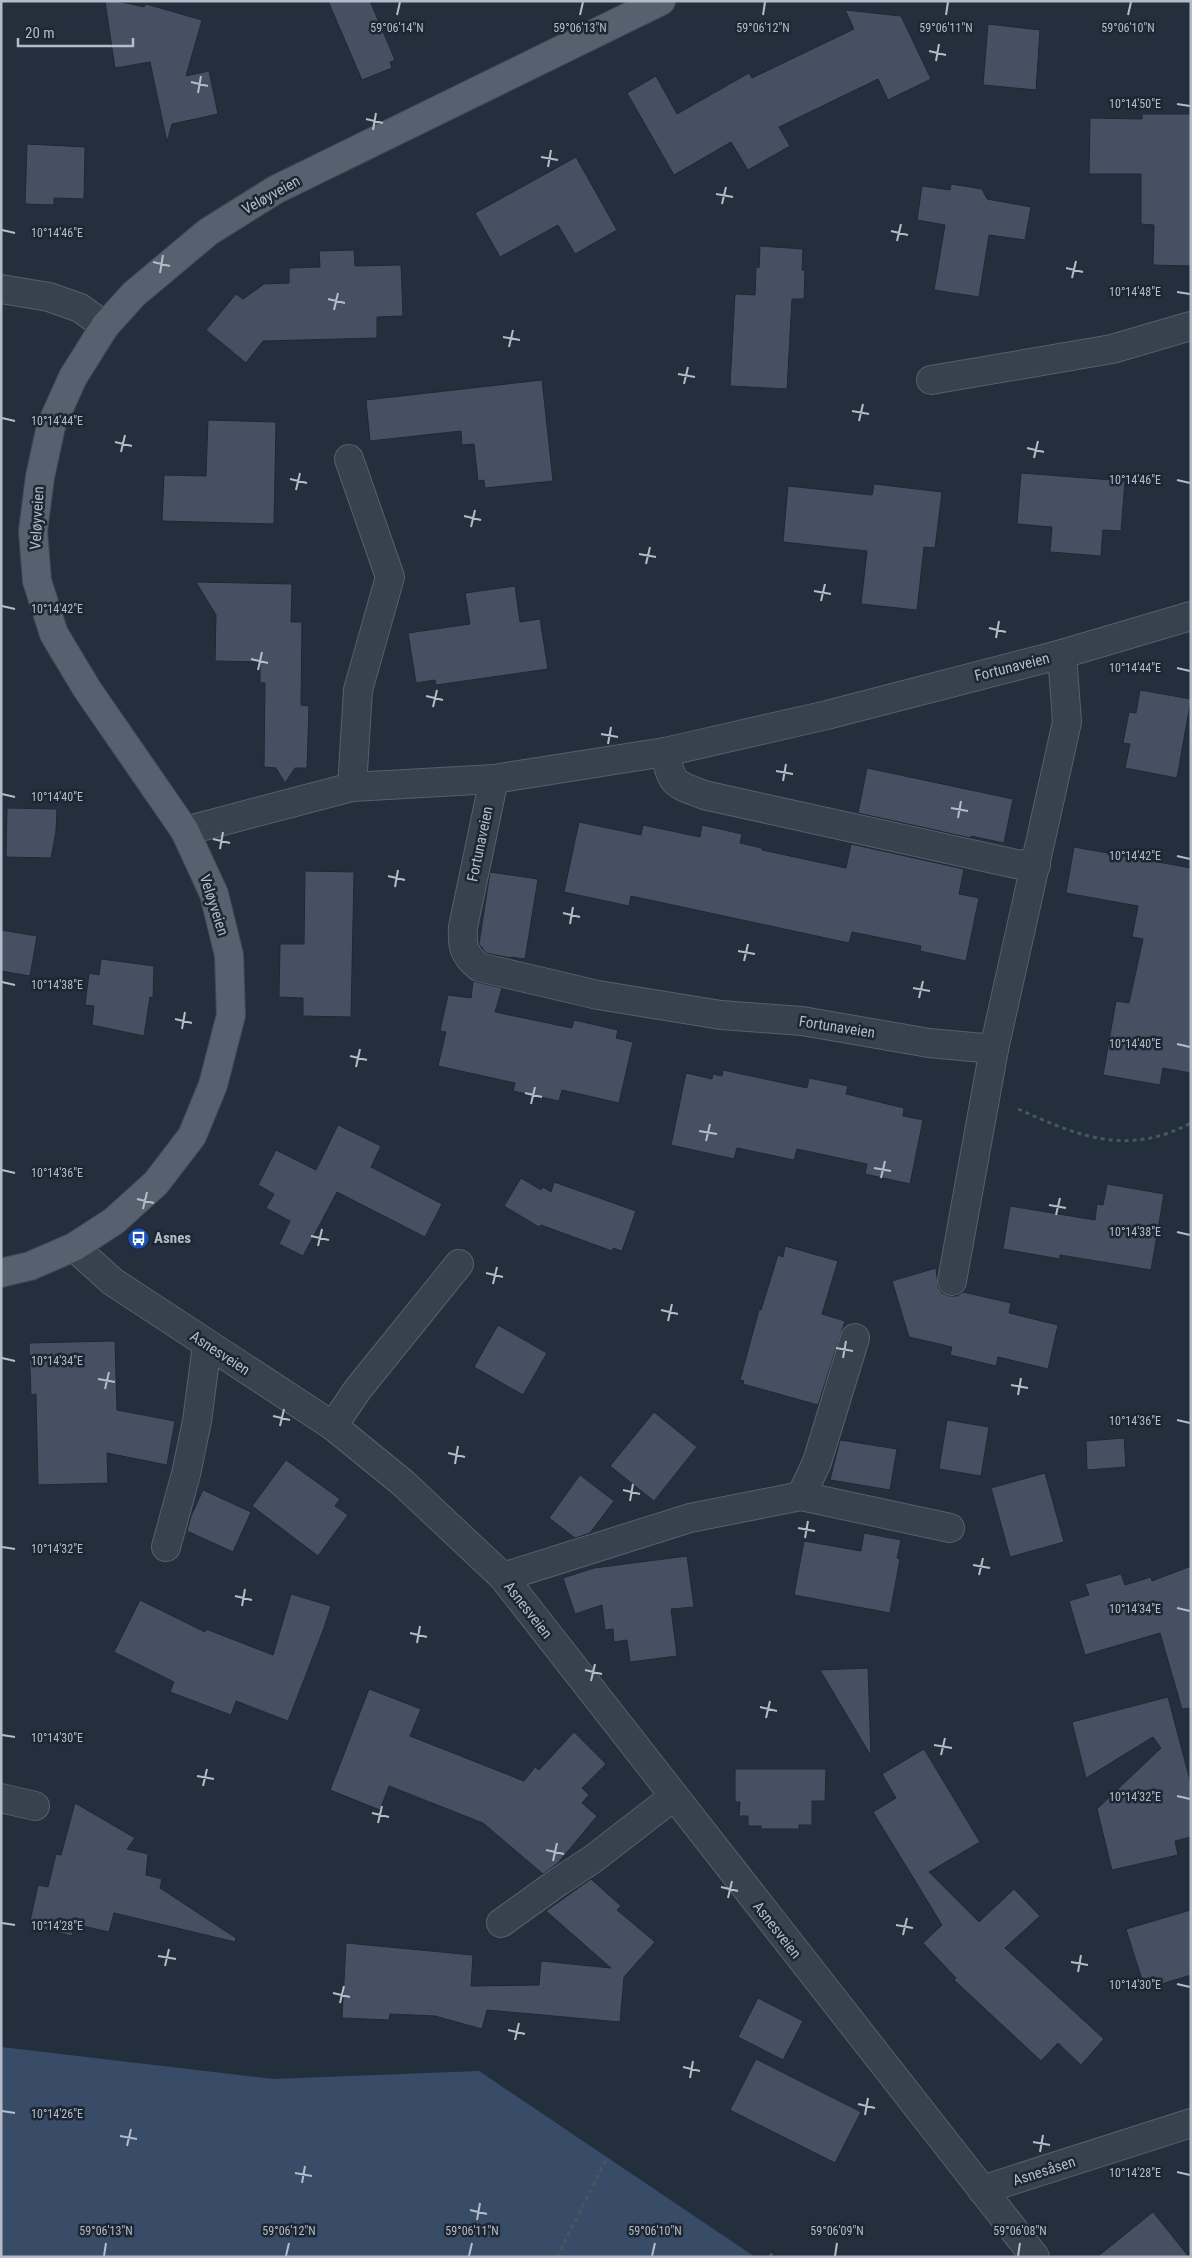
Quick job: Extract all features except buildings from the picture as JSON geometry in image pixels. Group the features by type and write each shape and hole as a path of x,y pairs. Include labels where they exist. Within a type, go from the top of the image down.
{"main road":[{"name":"Veløyveien","path":"1,1272 30,1266 74,1247 114,1221 156,1182 192,1136 213,1085 231,1015 229,955 214,894 186,831 87,689 54,634 37,581 34,531 40,477 51,426 73,378 104,326 134,294 208,232 275,190 661,1"}],"street":[{"path":"1,289 50,297 80,308 104,326"},
{"path":"932,380 1112,349 1191,326"},
{"path":"349,459 390,576 358,690 352,787"},
{"name":"Fortunaveien","path":"186,831 352,787 494,780 665,752 827,715 1062,654 1191,616"},
{"name":"Fortunaveien","path":"494,780 463,927 462,945 470,960 479,967 598,994 721,1015 802,1021 929,1043 994,1048 1036,865 1066,722 1062,654"},
{"path":"665,752 670,777 678,785 704,795 1016,864 1036,865"},
{"path":"952,1281 994,1048"},
{"name":"Asnesveien","path":"74,1247 113,1282 333,1426 403,1483 502,1577 1034,2257"},
{"path":"333,1426 358,1389 459,1264"},
{"path":"855,1338 817,1462 801,1496 950,1528"},
{"path":"166,1547 186,1474 197,1421 207,1345"},
{"name":"Asnesveien","path":"502,1577 690,1518 801,1496"},
{"path":"501,1923 593,1859 673,1797"},
{"path":"1,1798 35,1806"},
{"name":"Asnesåsen","path":"982,2190 1191,2123"}],"path":[{"path":"986,1094 1061,1128 1088,1137 1113,1140 1148,1139 1169,1134 1191,1123"},
{"path":"556,2257 608,2158"},
{"path":"770,2257 774,2250"}],"water":[{"path":"1,2047 274,2079 479,2071 755,2257 1,2257"}],"place":[{"name":"Asnes","path":"138,1238"}]}
